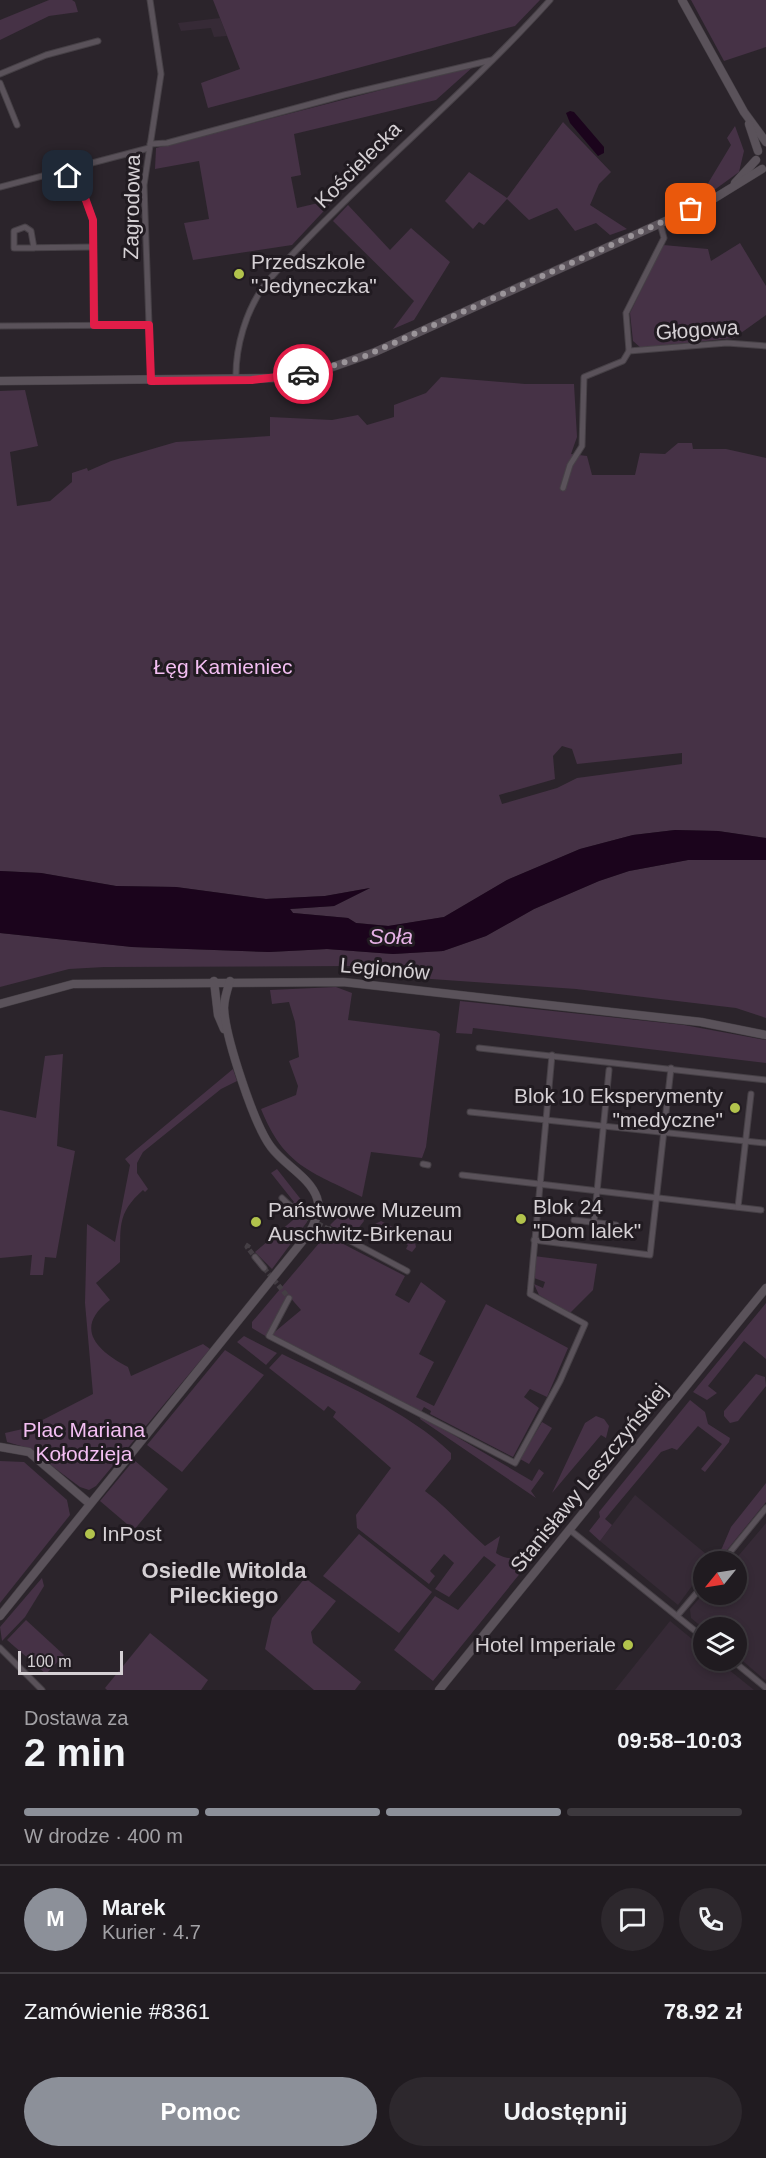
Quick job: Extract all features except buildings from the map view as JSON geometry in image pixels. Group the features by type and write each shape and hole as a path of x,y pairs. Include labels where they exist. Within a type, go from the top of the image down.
{"street":[{"name":"Zagrodowa","path":"150,0 161,74 144,185 151,381"},
{"name":"Kościelecka","path":"236,380 236,354 254,300 266,283 420,127 494,59 550,0"},
{"path":"682,0 747,117 766,144 729,190"},
{"path":"0,74 46,55 98,41"},
{"path":"0,187 344,95 494,59"},
{"path":"0,83 17,125"},
{"path":"0,381 236,380 306,374 353,361 660,223 729,190 764,169 757,155 747,117"},
{"path":"60,170 84,195 93,220 94,325"},
{"path":"563,488 570,465 582,446 584,377 623,361 629,351 626,313 664,238 660,223"},
{"path":"34,248 31,231 25,227 14,231 14,248 34,248 92,247"},
{"path":"0,326 149,325"},
{"name":"Głogowa","path":"629,351 727,343 766,346"},
{"path":"214,981 218,1015 238,1062"},
{"name":"Legionów","path":"0,1004 73,984 214,981 343,982 701,1022 766,1035"},
{"path":"0,1616 309,1233 316,1218 317,1197 309,1185 270,1147 262,1133 238,1062 224,1010 230,981"},
{"path":"479,1048 766,1080"},
{"path":"289,1299 269,1336 515,1463 560,1381 585,1324 530,1294 552,1055"},
{"path":"534,1240 650,1255 671,1068"},
{"path":"594,1222 609,1070"},
{"path":"738,1208 751,1094"},
{"path":"470,1112 765,1143"},
{"path":"462,1175 761,1210"},
{"path":"282,1198 298,1213"},
{"path":"574,1220 616,1225"},
{"path":"330,1230 407,1271"},
{"path":"255,1257 264,1268"},
{"name":"Stanisławy Leszczyńskiej","path":"439,1690 766,1288"},
{"path":"0,1447 28,1452 90,1504"},
{"path":"731,1551 766,1508"},
{"path":"570,1530 693,1629"},
{"path":"677,1616 693,1597"},
{"path":"0,1648 42,1690"},
{"path":"745,1671 766,1688"}],"shaded area":[{"path":"220,18 227,36 214,37 211,28 181,31 178,23"},
{"path":"635,1495 702,1551 693,1551 693,1585 678,1605 600,1541"},
{"path":"766,1523 765,1680 747,1665 747,1617 691,1618 690,1609 693,1605 747,1605 747,1551 742,1551"},
{"path":"670,1621 693,1640 693,1671 730,1671 754,1690 615,1690"}],"green space":[{"path":"49,0 72,0 78,12 49,16 0,40 0,20"},
{"path":"213,0 540,0 515,26 208,108 201,83 240,69"},
{"path":"691,0 766,0 766,47 724,61"},
{"path":"474,66 436,100 294,134 301,175 291,177 297,208 335,199 292,245 193,260 184,223 209,219 199,161 155,169 156,148"},
{"path":"563,122 611,172 599,184 590,205 627,229 610,235 596,223 575,231 557,208 529,220 507,199 484,225 479,222 473,229 445,201 469,172 507,198"},
{"path":"735,126 744,151 739,172 706,196 704,190 731,145 727,138"},
{"path":"348,205 390,250 411,228 450,262 414,320 393,329 414,301 333,221"},
{"path":"740,243 766,286 766,315 734,338 641,348 633,341 630,313 663,245 708,249 711,261"},
{"name":"Łęg Kamieniec","path":"441,377 525,384 574,384 577,437 571,454 587,456 592,475 635,475 640,453 665,454 678,443 692,443 693,449 726,449 766,458 766,838 718,831 675,830 633,835 580,849 507,880 444,917 389,926 356,923 348,918 293,913 290,909 334,906 370,888 325,896 266,899 176,887 116,886 41,873 0,871 0,391 25,390 38,446 10,452 17,506 50,501 72,482 72,473 87,468 88,471 111,461 176,442 270,436 270,417 332,420 358,415 367,425 394,417 394,405 426,393","holes":["562,746 572,749 577,764 682,753 682,764 577,778 557,788 502,804 499,795 555,779 553,756"]},
{"path":"751,858 766,860 766,1018 736,1008 576,989 431,979 351,966 69,969 0,987 0,933 133,947 269,952 327,949 393,954 443,951 486,936 534,909 599,881 629,871 688,860"},
{"path":"336,987 352,993 348,1020 436,1031 440,1034 426,1147 422,1158 371,1152 362,1197 313,1173 289,1155 279,1143 261,1109 296,1095 298,1086 289,1061 299,1057 295,1022 289,1002 272,1004 270,990"},
{"path":"460,1001 684,1025 766,1040 766,1063 473,1028 472,1034 456,1033"},
{"path":"63,1054 57,1146 75,1151 56,1258 45,1257 43,1275 30,1275 32,1255 0,1258 0,1110 36,1118 45,1056"},
{"name":"Plac Mariana Kołodzieja","path":"233,1069 237,1081 221,1089 143,1152 137,1163 137,1173 148,1189 145,1192 143,1190 134,1199 124,1214 120,1262 96,1283 110,1300 99,1310 91,1329 99,1346 128,1367 131,1376 203,1344 210,1349 96,1486 89,1490 80,1487 28,1448 7,1442 5,1433 27,1428 93,1394 85,1303 87,1224 115,1242 130,1165 125,1159"},
{"path":"277,1169 310,1211 307,1222 272,1269 255,1252 299,1215 291,1205 294,1202 271,1173"},
{"path":"360,1211 364,1221 357,1230 344,1224 339,1231 330,1225 340,1215 356,1215"},
{"path":"381,1221 414,1238 416,1247 412,1252 406,1249 408,1245 371,1226"},
{"path":"326,1235 405,1276 395,1295 409,1303 421,1282 446,1301 419,1354 434,1362 416,1397 434,1406 486,1304 568,1348 547,1397 530,1389 524,1397 539,1408 513,1457 430,1414 431,1411 424,1407 421,1412 271,1335 301,1310 288,1295 267,1337 252,1328 252,1322"},
{"path":"534,1256 597,1264 593,1290 570,1313 539,1295 534,1284 543,1288 545,1282 534,1278"},
{"path":"766,1303 766,1359 744,1341 708,1386 717,1393 707,1400 693,1392"},
{"path":"244,1336 277,1353 266,1365 237,1342"},
{"path":"225,1350 264,1375 182,1472 147,1445"},
{"path":"282,1354 371,1398 434,1438 451,1453 451,1459 425,1491 485,1546 500,1536 496,1553 500,1556 517,1558 531,1552 535,1555 433,1681 394,1650 435,1596 458,1610 496,1565 484,1556 449,1597 435,1589 454,1563 444,1554 430,1571 435,1576 429,1584 357,1528 356,1515 391,1468 333,1417 336,1412 328,1406 324,1411 269,1368"},
{"path":"756,1374 765,1377 766,1386 738,1421 730,1423 724,1416 724,1411"},
{"path":"690,1400 705,1412 708,1424 730,1438 729,1442 705,1472 701,1469 722,1444 698,1426 677,1450 672,1448 661,1452 605,1519 612,1525 600,1541 589,1531 600,1517 599,1512"},
{"path":"421,1416 532,1481 539,1469 544,1473 531,1491 536,1498 420,1419"},
{"path":"596,1416 604,1419 609,1426 606,1438 601,1435 552,1493 585,1423"},
{"path":"542,1422 552,1428 529,1464 520,1459"},
{"path":"134,1460 168,1489 134,1530 100,1501"},
{"path":"0,1461 24,1462 67,1500 70,1515 0,1603"},
{"path":"766,1483 766,1502 726,1551 719,1551 731,1527"},
{"path":"359,1534 432,1592 399,1633 323,1576"},
{"path":"42,1578 44,1586 25,1617 2,1641 0,1627"},
{"path":"305,1578 336,1601 311,1632 313,1643 361,1682 355,1690 314,1690 265,1649 272,1618"},
{"path":"26,1620 64,1655 46,1674 7,1640"},
{"path":"150,1633 208,1680 201,1690 107,1690 105,1688"}],"water":[{"path":"574,112 604,147 604,153 598,156 570,123 566,113"},
{"name":"Soła","path":"675,830 718,831 766,838 766,860 688,860 629,871 599,881 534,909 486,936 443,951 393,954 327,949 269,952 132,947 0,933 0,871 41,873 116,886 176,887 266,899 325,896 370,888 334,906 290,909 293,913 348,918 356,923 388,926 444,917 507,880 580,849 633,835"}],"tunnel":[{"path":"298,1213 330,1230"},
{"path":"249,1244 247,1247 255,1257"},
{"path":"264,1268 289,1298"}],"way so far":[{"path":"303,374 363,357 691,209"}],"place":[{"name":"Przedszkole \"Jedyneczka\"","path":"239,274"},
{"name":"Blok 10 Eksperymenty \"medyczne\"","path":"735,1108"},
{"name":"Blok 24 \"Dom lalek\"","path":"521,1219"},
{"name":"Państwowe Muzeum Auschwitz-Birkenau","path":"256,1222"},
{"name":"InPost","path":"90,1534"},
{"name":"Hotel Imperiale","path":"628,1645"}],"district":[{"name":"Osiedle Witolda Pileckiego","path":"224,1583"}],"route":[{"path":"68,176 84,195 93,220 94,325 149,325 151,381 252,380 303,374"}]}
